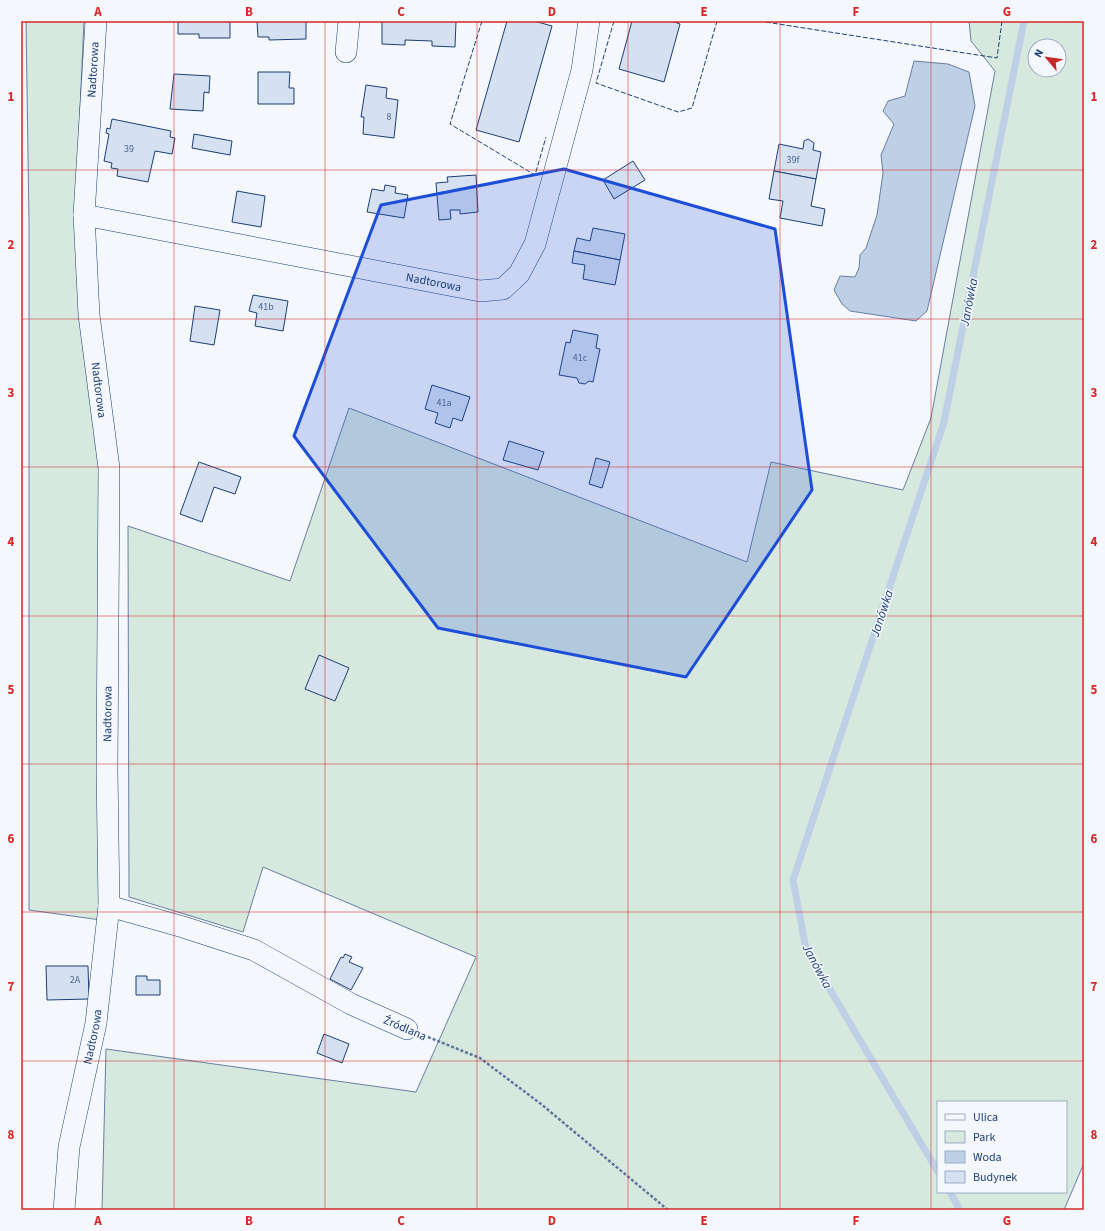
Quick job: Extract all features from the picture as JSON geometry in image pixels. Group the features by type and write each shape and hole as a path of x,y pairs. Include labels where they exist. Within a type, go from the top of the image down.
{"street":[{"name":"Nadtorowa","path":"64,1210 69,1147 96,1022 109,906 107,770 109,468 89,315 84,215 96,21"},
{"path":"346,52 349,21"},
{"name":"Nadtorowa","path":"84,215 480,291 503,289 519,274 535,244 582,70 589,21"},
{"name":"Źródlana","path":"109,906 183,927 254,950 351,1004 407,1029"}],"path":[{"name":"Źródlana","path":"407,1029 480,1058 541,1104 668,1210"}],"highlighted area":[{"path":"564,169 775,229 812,490 686,677 438,628 294,436 381,205"}],"green space":[{"path":"26,21 84,21 79,131 102,472 101,920 29,910 29,220"},
{"path":"969,21 1084,21 1084,1163 1064,1210 102,1210 106,1049 416,1092 476,957 263,867 243,932 129,897 128,526 290,581 349,408 747,562 771,462 903,490 931,418 995,71 971,41"}],"water":[{"path":"914,61 948,64 969,72 975,106 927,311 916,321 850,311 842,304 834,290 840,276 855,277 859,268 860,255 866,248 877,215 883,173 881,155 894,124 883,111 888,101 905,96"}],"building":[{"path":"178,21 230,21 230,38 199,38 199,34 178,34"},
{"path":"257,21 306,21 306,39 269,40 269,37 258,37"},
{"path":"382,21 456,21 455,47 432,46 432,41 405,40 405,45 382,44"},
{"path":"507,21 534,21 552,26 519,142 476,130"},
{"path":"632,21 671,21 680,24 664,82 619,69"},
{"path":"258,72 290,72 289,88 294,88 294,104 258,104"},
{"path":"174,74 210,76 209,93 204,92 203,111 170,109"},
{"path":"366,85 387,88 386,98 398,100 394,138 363,134 364,117 361,117"},
{"path":"112,119 171,131 170,137 175,138 172,154 155,151 148,182 117,176 118,169 111,168 112,163 104,161 109,134 106,133 107,128 110,129"},
{"path":"194,134 232,141 230,155 192,148"},
{"path":"808,139 814,143 813,150 821,152 816,179 774,171 779,144 803,149 804,141"},
{"path":"633,161 645,180 614,199 603,180"},
{"path":"774,171 816,179 811,206 825,209 822,226 780,218 783,201 769,199"},
{"path":"476,175 478,212 460,214 460,210 450,210 451,219 439,220 436,183 448,182 447,177"},
{"path":"385,185 396,187 395,193 408,195 404,218 367,212 372,189 384,191"},
{"path":"237,191 265,196 261,227 232,222"},
{"path":"593,228 625,234 620,260 574,251 577,238 590,241"},
{"path":"574,251 620,260 615,285 583,279 585,265 572,263"},
{"path":"253,295 288,301 283,331 255,326 257,313 249,311"},
{"path":"195,306 220,310 214,345 190,341"},
{"path":"573,330 598,335 596,348 600,349 593,382 589,381 585,384 579,383 577,378 559,375 566,342 570,343"},
{"path":"432,385 470,397 462,421 453,418 450,428 435,423 438,413 425,409"},
{"path":"509,441 544,452 538,470 503,460"},
{"path":"596,458 610,462 602,488 589,484"},
{"path":"199,462 241,477 235,494 214,487 202,522 180,514"},
{"path":"319,655 349,668 335,701 305,689"},
{"path":"345,954 352,957 349,962 363,968 351,990 330,979 341,957 343,958"},
{"path":"46,966 88,966 89,999 47,1000"},
{"path":"136,976 147,976 147,980 160,980 160,995 136,995"},
{"path":"324,1034 349,1044 342,1063 317,1053"}],"waterway":[{"name":"Janówka","path":"937,1170 806,949 793,880 944,422 1024,21"},
{"name":"Janówka","path":"951,1193 960,1210"}],"fence":[{"path":"482,21 450,124 535,175 546,137"},
{"path":"614,21 596,83 678,112 692,108 717,21"},
{"path":"759,21 997,58 1002,21"}]}
